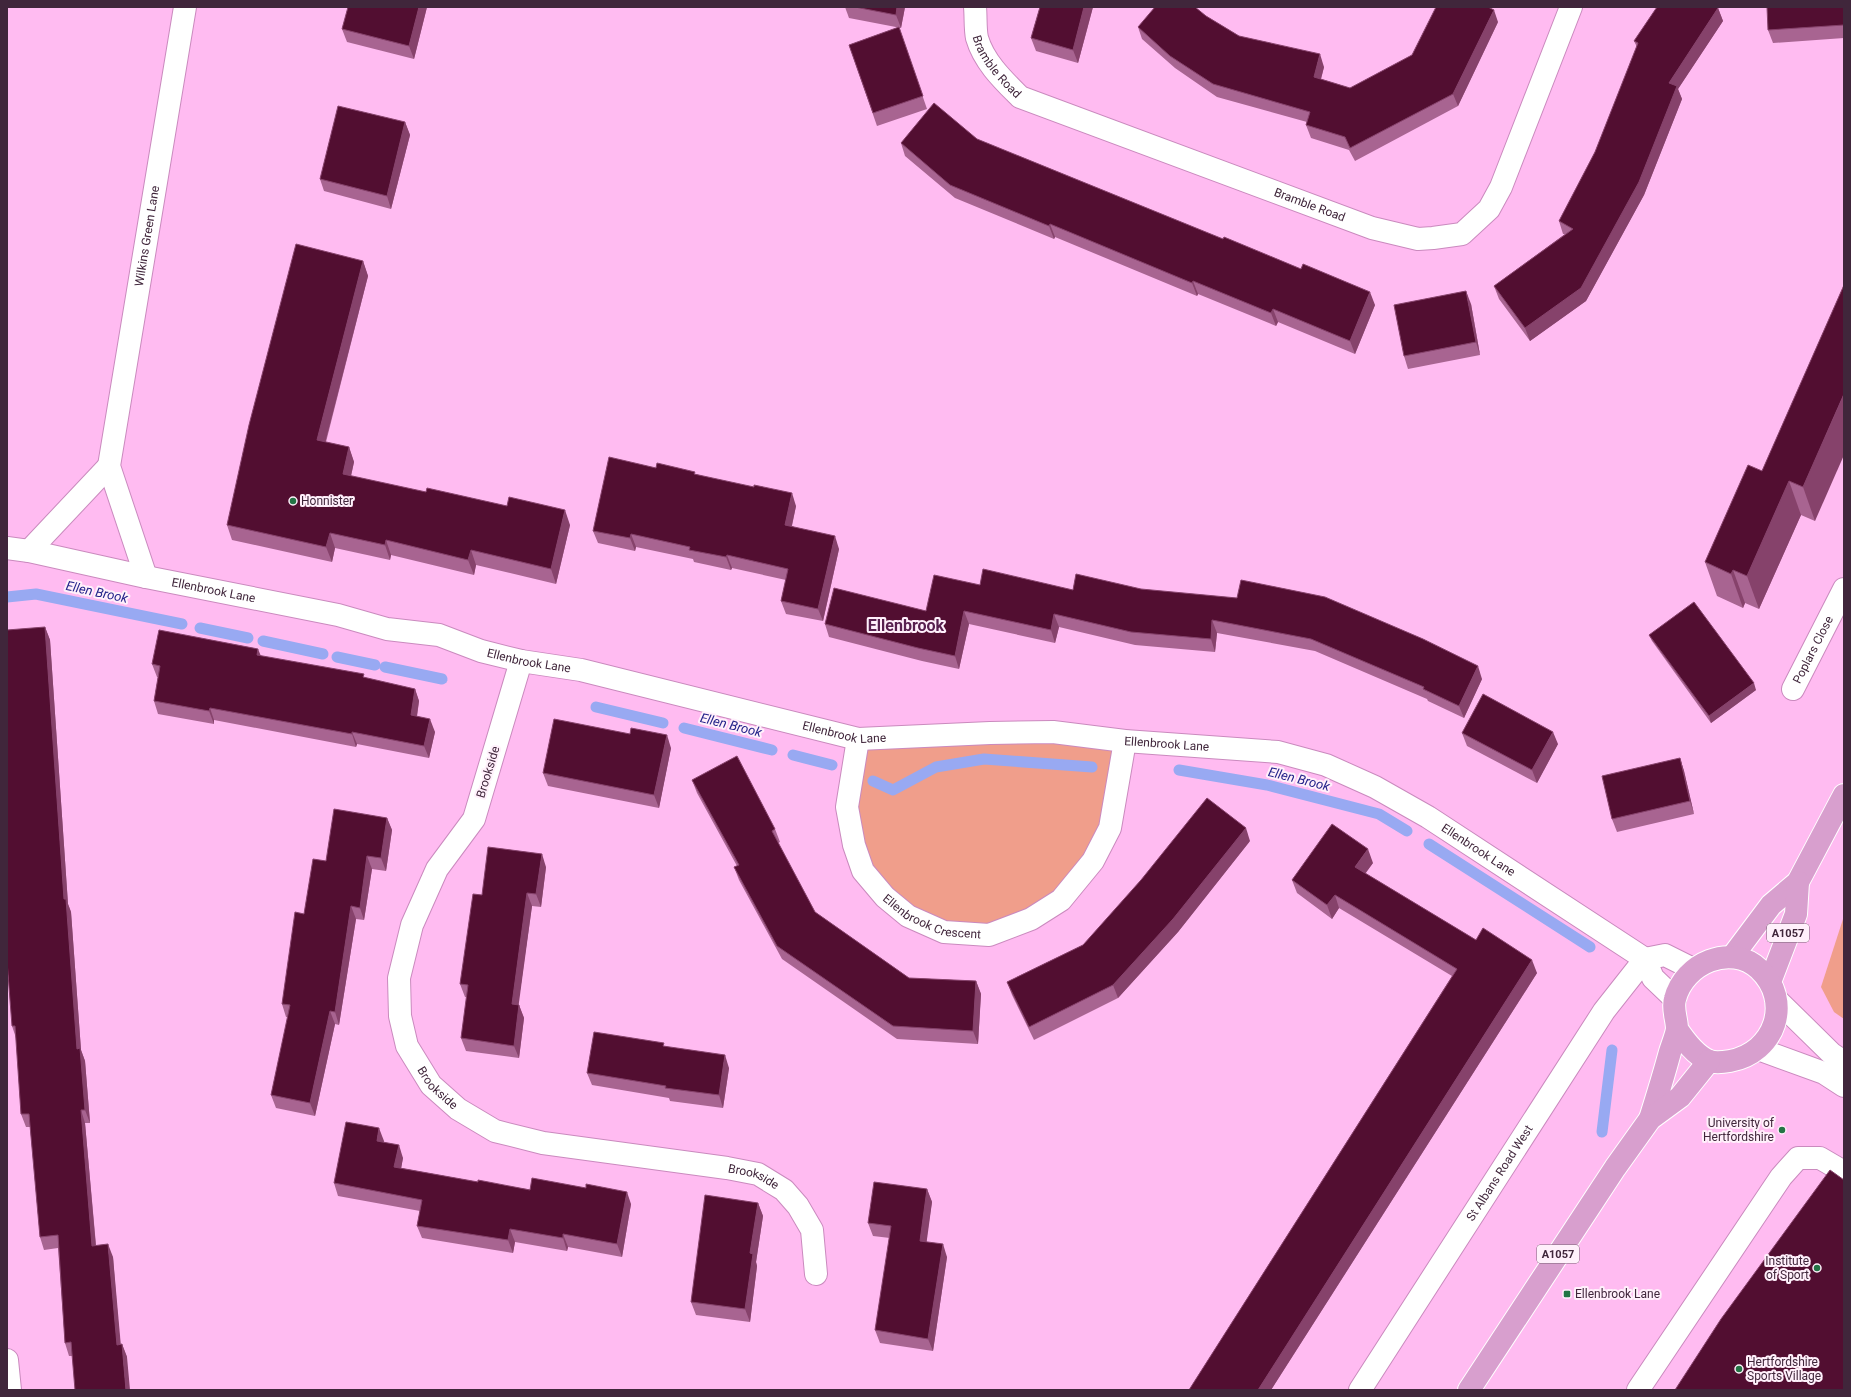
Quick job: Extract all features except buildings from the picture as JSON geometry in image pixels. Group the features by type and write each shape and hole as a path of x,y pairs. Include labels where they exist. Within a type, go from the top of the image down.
{"main road":[{"name":"A1057","path":"1732,957 1771,905 1798,882 1844,795"},
{"name":"A1057","path":"1773,991 1796,914 1798,882"},
{"name":"A1057","path":"1469,1390 1615,1168 1650,1119 1680,1097 1709,1061 1723,1062 1739,1059 1758,1049 1773,1031 1777,1016 1773,991 1759,970 1748,961 1732,957 1715,959 1693,969 1682,982 1675,999 1674,1014 1677,1029 1650,1119"},
{"path":"1677,1029 1696,1052 1709,1061"}],"street":[{"name":"Wilkins Green Lane","path":"146,577 109,466 185,7"},
{"name":"Bramble Road","path":"975,7 977,38 986,57 998,76 1020,97 1372,228 1418,239 1462,234 1489,209 1501,187 1571,7"},
{"path":"29,551 109,466"},
{"name":"Ellenbrook Lane","path":"7,548 29,551 146,577 338,615 387,629 440,635 481,651 521,661 580,670 858,738 1053,732 1125,741 1278,752 1326,765 1375,787 1428,817 1645,959"},
{"name":"Poplars Close","path":"1793,689 1844,589"},
{"name":"Brookside","path":"521,661 474,819 437,870 412,925 399,978 400,1016 407,1046 431,1085 458,1109 495,1131 543,1143 727,1168 758,1174 784,1190 798,1206 812,1230 816,1274"},
{"name":"Ellenbrook Crescent","path":"858,738 847,807 854,845 863,871 885,897 908,916 944,932 989,935 1031,920 1061,900 1093,861 1110,828 1125,741"},
{"path":"1675,999 1653,978 1645,959 1665,955 1693,969"},
{"name":"St Albans Road West","path":"1360,1390 1604,1011 1645,959"},
{"path":"1773,991 1832,1054 1844,1062"},
{"path":"1758,1049 1824,1073 1844,1086"},
{"path":"1638,1390 1781,1177 1798,1158 1820,1158 1844,1172"},
{"path":"7,1360 10,1390"}],"shaded area":[{"path":"858,739 1125,741 1110,828 1061,900 989,935 908,916 854,845"},
{"path":"1844,916 1844,1019 1834,1012 1821,987"}],"waterway":[{"name":"Ellen Brook","path":"7,597 36,594 182,624"},
{"name":"Ellen Brook","path":"200,628 248,638"},
{"name":"Ellen Brook","path":"263,641 323,654"},
{"name":"Ellen Brook","path":"337,657 375,665"},
{"name":"Ellen Brook","path":"385,667 442,679"},
{"name":"Ellen Brook","path":"596,707 663,723"},
{"name":"Ellen Brook","path":"684,728 772,750"},
{"name":"Ellen Brook","path":"793,755 832,765"},
{"name":"Ellen Brook","path":"873,781 893,790 936,767 984,759 1092,767"},
{"name":"Ellen Brook","path":"1179,770 1267,785 1379,814 1407,831"},
{"name":"Ellen Brook","path":"1429,844 1590,947"},
{"path":"1602,1132 1612,1050"}],"place":[{"name":"Honnister","path":"293,501"},
{"name":"University of Hertfordshire","path":"1782,1130"},
{"name":"Institute of Sport","path":"1817,1268"},
{"name":"Ellenbrook Lane","path":"1567,1294"},
{"name":"Hertfordshire Sports Village","path":"1739,1369"}],"district":[{"name":"Ellenbrook","path":"906,625"}]}
